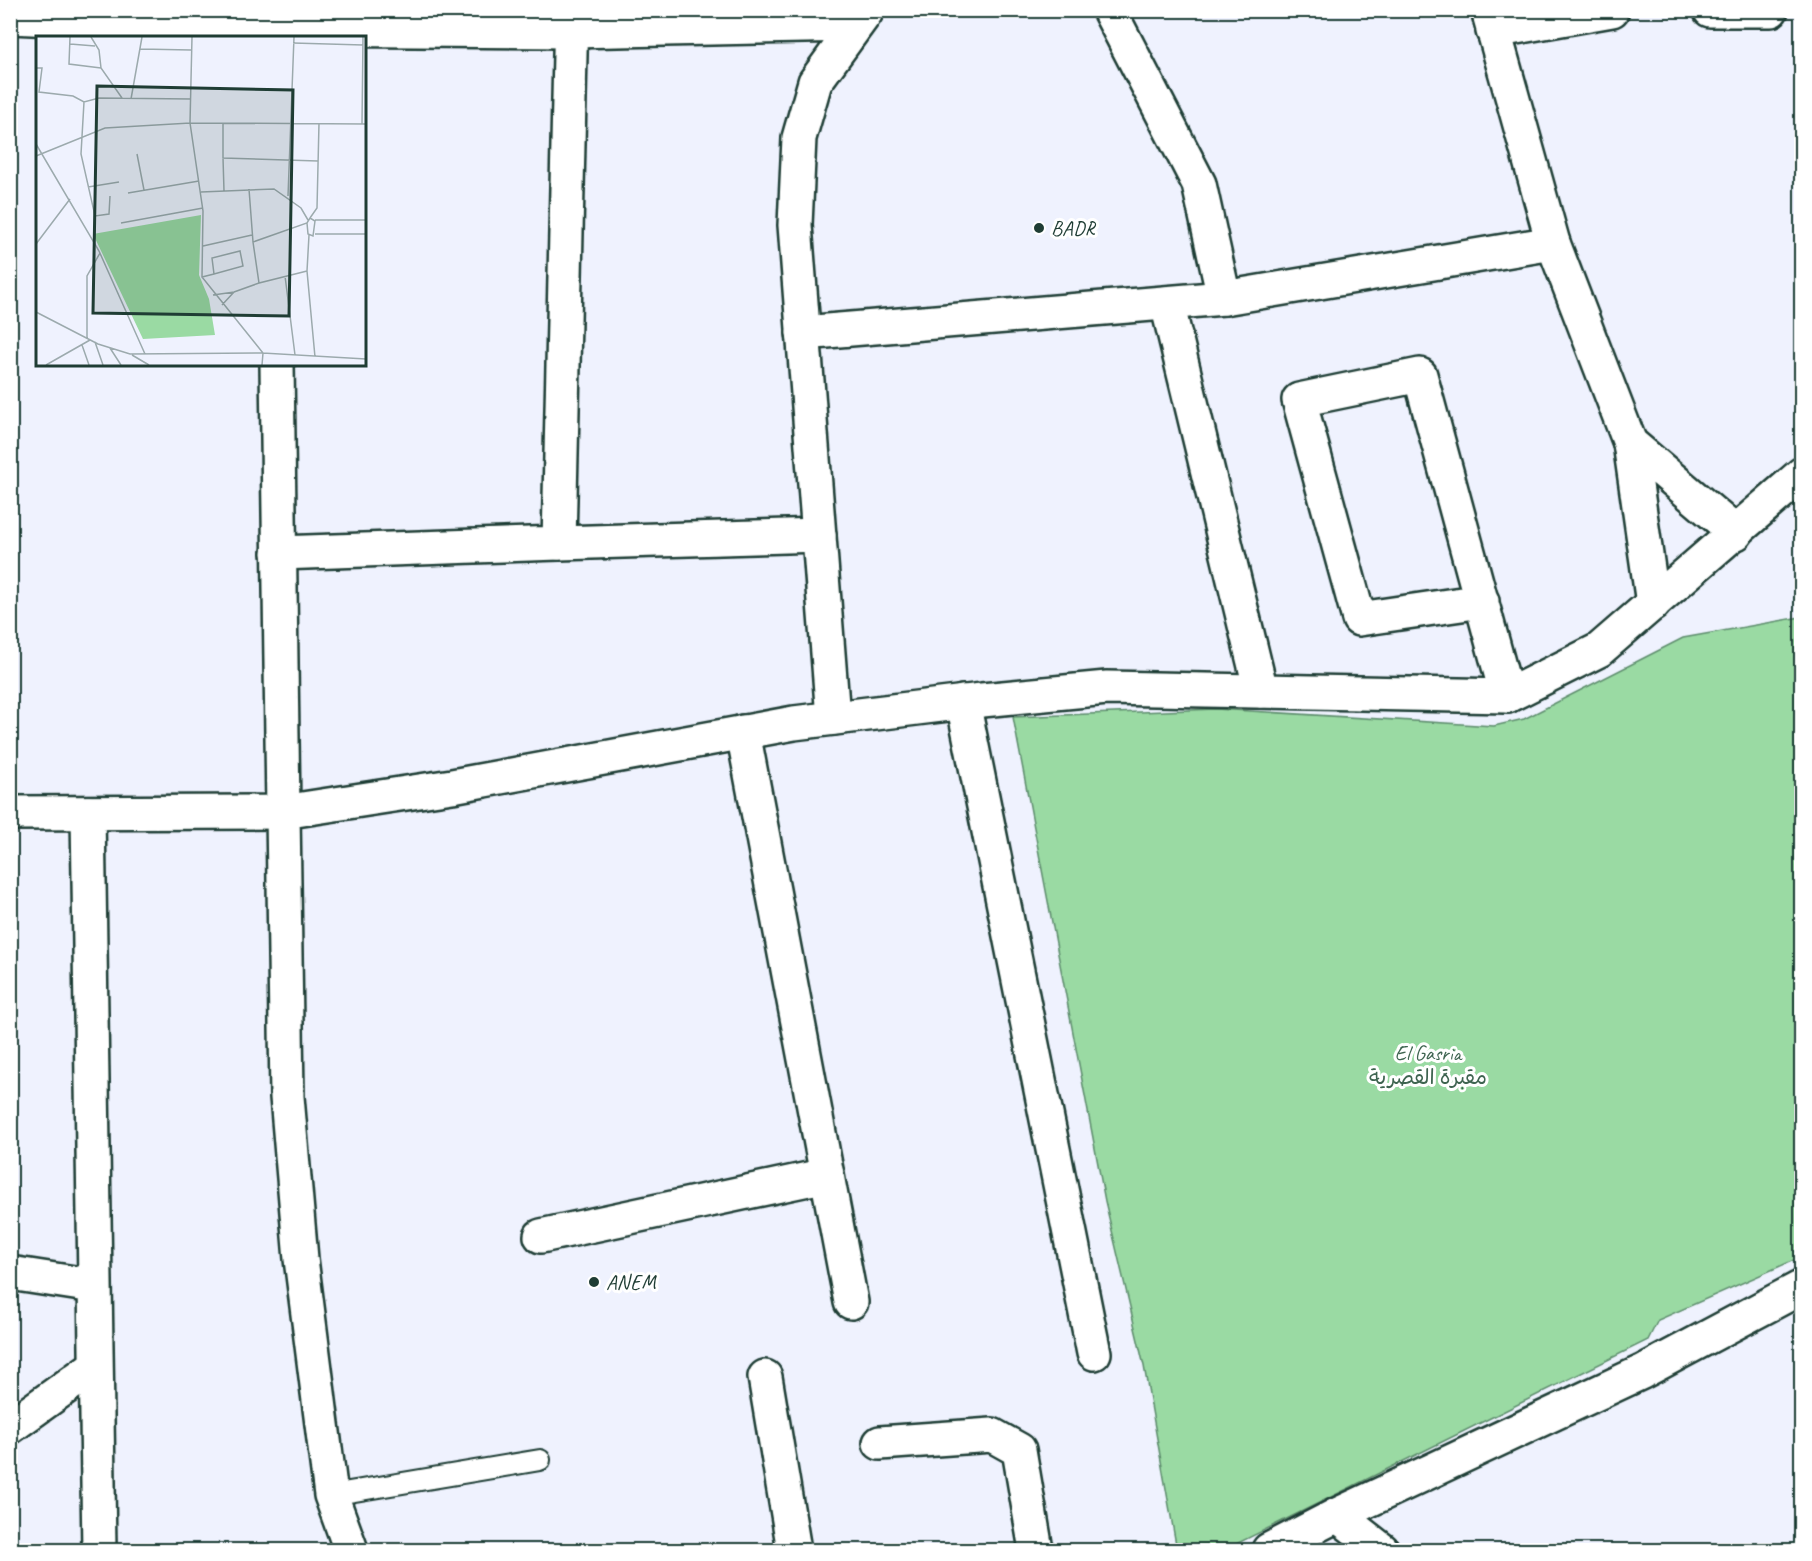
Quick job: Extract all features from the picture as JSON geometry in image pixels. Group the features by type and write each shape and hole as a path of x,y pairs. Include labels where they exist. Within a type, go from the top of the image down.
{"street":[{"path":"1108,10 1199,184 1224,298"},
{"path":"1612,10 1491,21 1553,243 1630,443 1653,604"},
{"path":"1710,10 1771,10"},
{"path":"10,17 273,26 861,18"},
{"path":"833,718 795,225 799,138 815,82 861,18"},
{"path":"559,543 571,21"},
{"path":"803,333 1224,298 1553,243"},
{"path":"1167,303 1261,691"},
{"path":"277,366 287,1097 301,1259 330,1495 351,1551"},
{"path":"1482,600 1359,619 1299,400 1420,375 1482,600 1508,696"},
{"path":"1630,443 1736,533"},
{"path":"10,813 283,812 452,786 743,732 833,718 1107,688 1508,696 1599,650 1802,474"},
{"path":"279,553 819,535"},
{"path":"963,702 1094,1353"},
{"path":"743,732 851,1302"},
{"path":"88,813 99,1551"},
{"path":"541,1236 827,1175"},
{"path":"10,1273 94,1286"},
{"path":"1269,1551 1337,1515 1642,1372 1802,1287"},
{"path":"10,1427 95,1366"},
{"path":"765,1377 794,1551"},
{"path":"880,1443 992,1435 1019,1450 1036,1551"},
{"path":"1337,1515 1382,1551"}],"lane":[{"path":"330,1495 540,1460"}],"green space":[{"name":"El Gasria مقبرة القصرية","path":"1801,617 1801,1257 1658,1320 1648,1340 1224,1550 1177,1550 1144,1366 1105,1201 1013,717 1216,709 1494,726 1524,719 1683,638"}],"place":[{"name":"BADR","path":"1039,228"},
{"name":"ANEM","path":"594,1282"}]}
